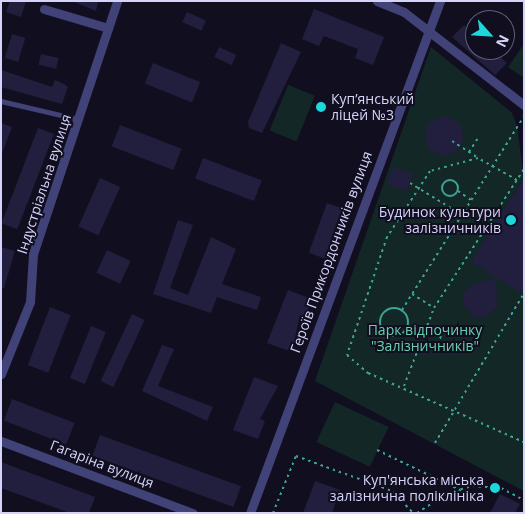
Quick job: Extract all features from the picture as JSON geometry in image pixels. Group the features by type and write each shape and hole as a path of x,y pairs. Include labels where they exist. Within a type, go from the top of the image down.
{"street":[{"name":"Індустріальна вулиця","path":"1,374 30,302 34,254 117,1"},
{"path":"378,1 404,12 427,34 524,105"},
{"name":"Героїв Прикордонників вулиця","path":"250,513 440,1"},
{"path":"44,9 108,28"},
{"name":"Гагаріна вулиця","path":"1,441 193,513"}],"lane":[{"path":"1,101 79,120"}],"path":[{"path":"402,310 524,116"},
{"path":"469,152 478,138"},
{"path":"452,141 517,180"},
{"path":"478,158 442,165 430,171 387,237 347,355 359,369 404,386 524,442"},
{"path":"404,386 434,308 524,169"},
{"path":"447,195 442,189 447,180 455,181 458,191 471,200"},
{"path":"410,183 420,187 462,215"},
{"path":"443,202 447,195 458,191"},
{"path":"440,224 451,232"},
{"path":"435,443 524,293"},
{"path":"412,294 434,308"},
{"path":"391,308 402,310 408,320 406,329 399,335 386,333 380,326 383,313 391,308"},
{"path":"426,328 441,336 438,342"},
{"path":"377,450 462,491"},
{"path":"273,513 296,456 392,491 413,513"},
{"path":"417,513 448,493 462,491 472,486 501,488 524,500"}],"green space":[{"path":"524,44 524,78 508,67 513,60 515,60 515,57"},
{"name":"Парк відпочинку \"Залізничників\"","path":"431,47 512,113 517,126 524,178 472,262 524,288 524,491 315,381"},
{"path":"288,85 315,96 297,141 270,130"},
{"path":"335,402 388,427 370,467 316,442"}],"building":[{"path":"10,1 26,1 21,17 6,12"},
{"path":"72,1 98,1 96,11"},
{"path":"314,9 384,37 373,65 355,58 358,49 324,36 319,46 302,39"},
{"path":"187,12 206,21 201,31 182,22"},
{"path":"465,26 465,48 452,37"},
{"path":"12,34 25,38 18,62 5,58"},
{"path":"281,43 301,52 262,133 249,128 248,122"},
{"path":"219,47 236,55 232,65 214,57"},
{"path":"41,54 59,58 56,69 39,65"},
{"path":"478,60 504,60 507,63 495,75"},
{"path":"153,63 200,82 192,103 145,83"},
{"path":"1,70 52,87 55,80 64,84 68,87 62,104 1,87"},
{"path":"444,117 457,123 463,136 457,149 444,155 431,149 425,136 431,123"},
{"path":"1,123 12,127 2,153 1,153"},
{"path":"120,125 182,149 173,170 112,146"},
{"path":"38,128 54,134 17,229 1,223"},
{"path":"203,158 262,181 254,201 195,179"},
{"path":"393,167 413,174 407,191 387,184"},
{"path":"100,178 120,187 99,235 78,226"},
{"name":"Будинок культури залізничників","path":"524,178 524,288 521,293 471,262"},
{"path":"327,203 346,210 328,260 309,253"},
{"path":"178,220 193,225 170,288 188,295 211,237 236,249 222,284 261,297 257,310 217,297 211,313 153,294"},
{"path":"1,247 15,251 4,288 1,288"},
{"path":"107,250 131,261 120,284 96,273"},
{"path":"496,278 497,308 484,318 473,317 463,304 464,292 473,284"},
{"path":"288,290 312,299 305,317 300,315 292,352 267,343"},
{"path":"50,307 71,315 48,373 28,365"},
{"path":"132,314 145,320 113,387 101,381"},
{"path":"91,326 106,332 85,384 70,378"},
{"path":"162,345 174,349 158,386 213,407 207,421 142,391"},
{"path":"254,377 278,386 260,419 265,421 258,439 233,430"},
{"path":"12,399 75,423 66,444 4,420"},
{"path":"100,435 241,486 233,507 92,456"},
{"path":"1,462 95,497 89,513 70,513 1,488"},
{"path":"315,481 340,490 332,513 303,513"},
{"path":"500,494 520,504 515,513 490,513"}],"place":[{"name":"Куп’янський ліцей №3","path":"321,107"},
{"name":"Будинок культури залізничників","path":"511,220"},
{"name":"Куп'янська міська залізнична поліклініка","path":"495,488"}]}
